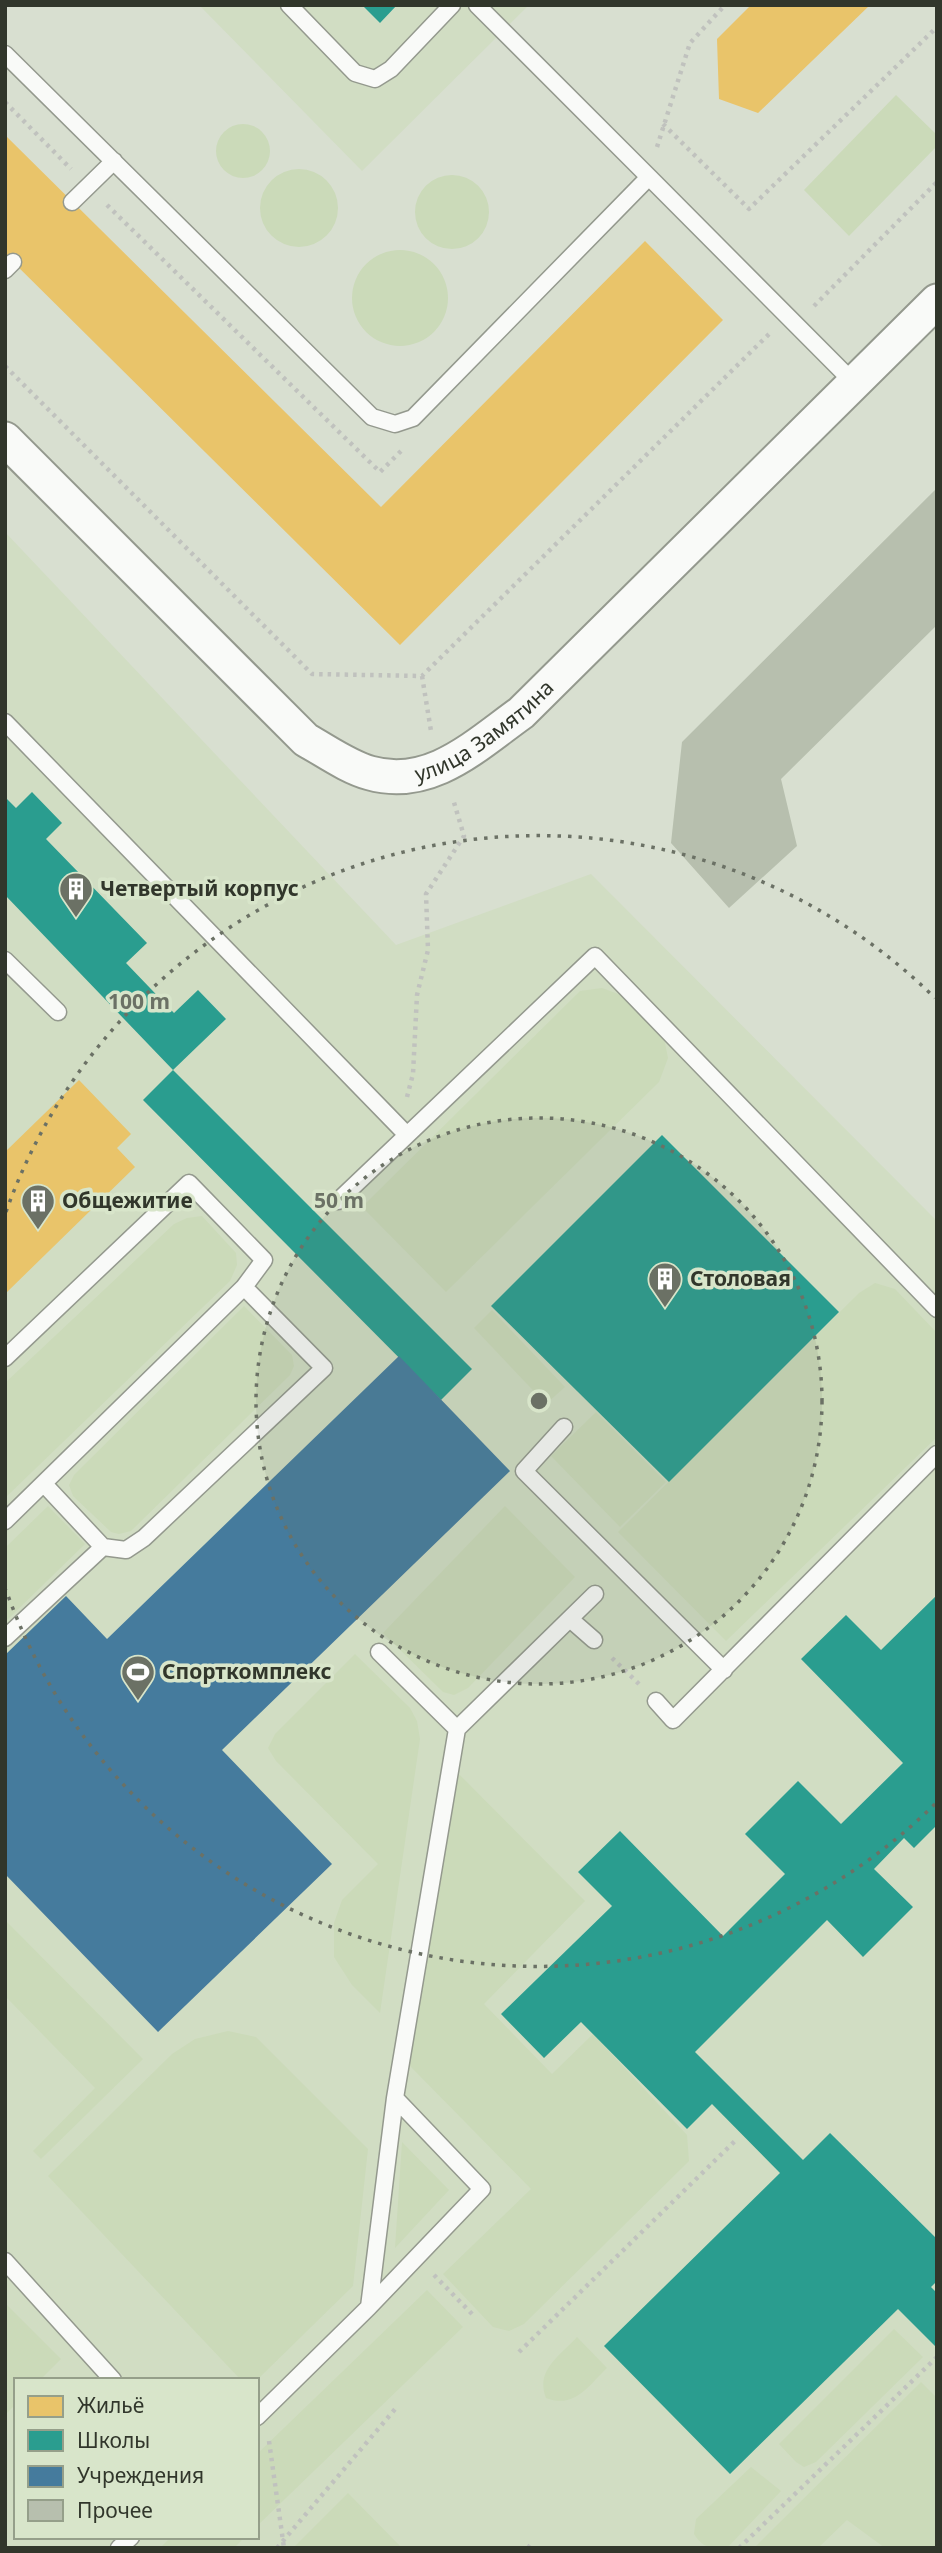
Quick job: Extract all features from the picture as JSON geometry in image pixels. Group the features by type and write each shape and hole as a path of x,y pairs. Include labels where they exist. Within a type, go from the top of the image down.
{"street":[{"name":"улица Замятина","path":"5,439 306,740 369,772 406,778 453,762 521,713 937,301"}],"lane":[{"path":"289,5 355,73 375,79 391,69 453,5"},
{"path":"477,5 855,384"},
{"path":"5,54 372,416 395,424 414,418 649,177"},
{"path":"72,202 114,161"},
{"path":"5,722 403,1131"},
{"path":"338,1201 403,1131 596,956 937,1309"},
{"path":"5,960 58,1012"},
{"path":"5,1359 189,1183 264,1260 244,1287 5,1521"},
{"path":"44,1484 103,1547 126,1550 144,1538 324,1368 244,1287"},
{"path":"564,1427 524,1471 724,1670"},
{"path":"656,1701 673,1720 937,1454"},
{"path":"5,1639 103,1547"},
{"path":"369,2307 395,2098 457,1729 595,1594"},
{"path":"570,1619 594,1640"},
{"path":"379,1652 457,1729"},
{"path":"261,2414 482,2189 395,2098"},
{"path":"5,2261 111,2378"}],"path":[{"path":"649,177 663,124 690,43 725,5"},
{"path":"663,124 749,209 937,27"},
{"path":"5,102 88,187 380,472 410,443"},
{"path":"5,366 312,674 422,676 787,316 812,308 937,182"},
{"path":"759,325 768,335"},
{"path":"403,1131 413,1074 417,995 428,950 426,894 464,836 453,804 453,762 430,729 422,676"},
{"path":"594,1640 656,1701"},
{"path":"519,2352 736,2140"},
{"path":"416,2256 473,2315"},
{"path":"739,2548 937,2357"},
{"path":"277,2548 396,2408"},
{"path":"261,2414 284,2548"}],"shaded area":[{"path":"199,5 529,5 362,171"},
{"path":"896,95 937,135 937,146 849,236 804,190"},
{"path":"243,124 262,132 270,151 262,170 243,178 224,170 216,151 224,132"},
{"path":"299,169 314,172 326,181 335,193 338,208 335,223 326,235 314,244 299,247 284,244 272,235 263,223 260,208 263,193 272,181 284,172"},
{"path":"452,175 466,178 478,186 486,198 489,212 486,226 478,238 466,246 452,249 438,246 426,238 418,226 415,212 418,198 426,186 438,178"},
{"path":"400,250 418,254 434,264 444,280 448,298 444,316 434,332 418,342 400,346 382,342 366,332 356,316 352,298 356,280 366,264 382,254"},
{"path":"5,532 396,945 591,874 937,1221 937,2548 5,2548"},
{"path":"602,988 621,995 664,1038 668,1058 659,1082 446,1292 362,1207 580,991"},
{"path":"202,1216 236,1253 237,1265 230,1281 5,1498 5,1383 174,1224 187,1218"},
{"path":"875,1283 895,1289 937,1333 937,1437 726,1641 618,1532 859,1293"},
{"path":"244,1306 292,1355 294,1366 290,1375 131,1531 119,1534 111,1532 73,1496 69,1485 74,1475"},
{"path":"492,1310 565,1387 546,1404 474,1328"},
{"path":"596,1412 666,1482 620,1527 551,1456"},
{"path":"48,1506 85,1544 5,1622 5,1548"},
{"path":"505,1506 575,1577 468,1688 454,1695 443,1692 383,1633"},
{"path":"355,1654 410,1708 417,1721 420,1739 380,2013 352,1985 334,1957 334,1923 342,1900 378,1864 276,1761 268,1748 275,1734"},
{"path":"453,1768 585,1901 484,2004 552,2074 593,2034 687,2135 689,2161 524,2324 509,2331 493,2327 443,2274 531,2189 409,2065"},
{"path":"5,1920 143,2059 41,2159 33,2151 95,2088 5,1996"},
{"path":"228,2031 256,2037 368,2149 353,2286 259,2378 239,2378 48,2176 172,2054 195,2039"},
{"path":"402,2142 449,2190 395,2248"},
{"path":"427,2290 463,2327 259,2524 259,2452"},
{"path":"5,2303 61,2359 42,2378 14,2378 14,2406 5,2415"},
{"path":"894,2329 923,2357 816,2462 804,2467 796,2462 779,2444"},
{"path":"577,2337 607,2368 573,2398 556,2401 546,2398 543,2388 546,2371"},
{"path":"921,2382 937,2398 937,2548 885,2548 847,2520 818,2548 754,2548"},
{"path":"751,2467 781,2491 727,2548 704,2545 694,2534 696,2519"},
{"path":"348,2493 402,2548 293,2548"},
{"path":"169,2539 243,2539 234,2548 160,2548"}],"building: Жильё":[{"path":"751,5 870,5 758,113 719,99 717,39"},
{"path":"5,135 381,507 645,241 723,320 400,645 5,254"},
{"name":"Общежитие","path":"79,1080 131,1134 117,1148 135,1167 5,1294 5,1152"}],"building: Школы":[{"path":"362,5 397,5 380,23"},
{"name":"Четвертый корпус","path":"32,792 62,823 46,839 147,943 126,963 174,1013 198,990 226,1019 173,1070 5,895 5,797 16,808"},
{"path":"173,1070 472,1369 441,1400 143,1100"},
{"name":"Столовая","path":"662,1135 839,1312 669,1482 491,1306"},
{"path":"937,1595 937,1825 914,1848 904,1838 874,1869 913,1907 863,1957 827,1920 695,2052 803,2160 830,2133 937,2239 937,2281 931,2287 937,2293 937,2348 898,2309 730,2474 604,2346 780,2173 712,2104 687,2129 581,2022 544,2058 501,2014 612,1906 578,1872 620,1831 723,1936 785,1874 745,1834 798,1781 841,1824 903,1763 801,1659 846,1615 881,1650"}],"building: Учреждения":[{"name":"Спорткомплекс","path":"399,1356 510,1471 222,1750 332,1864 158,2032 5,1874 5,1655 66,1596 107,1639"}],"building: Прочее":[{"path":"937,488 937,625 781,779 797,846 729,908 671,843 682,742"}],"place":[{"name":"Четвертый корпус","path":"76,919"},
{"name":"Общежитие","path":"38,1231"},
{"name":"Столовая","path":"665,1309"},
{"name":"Спорткомплекс","path":"138,1702"}]}
